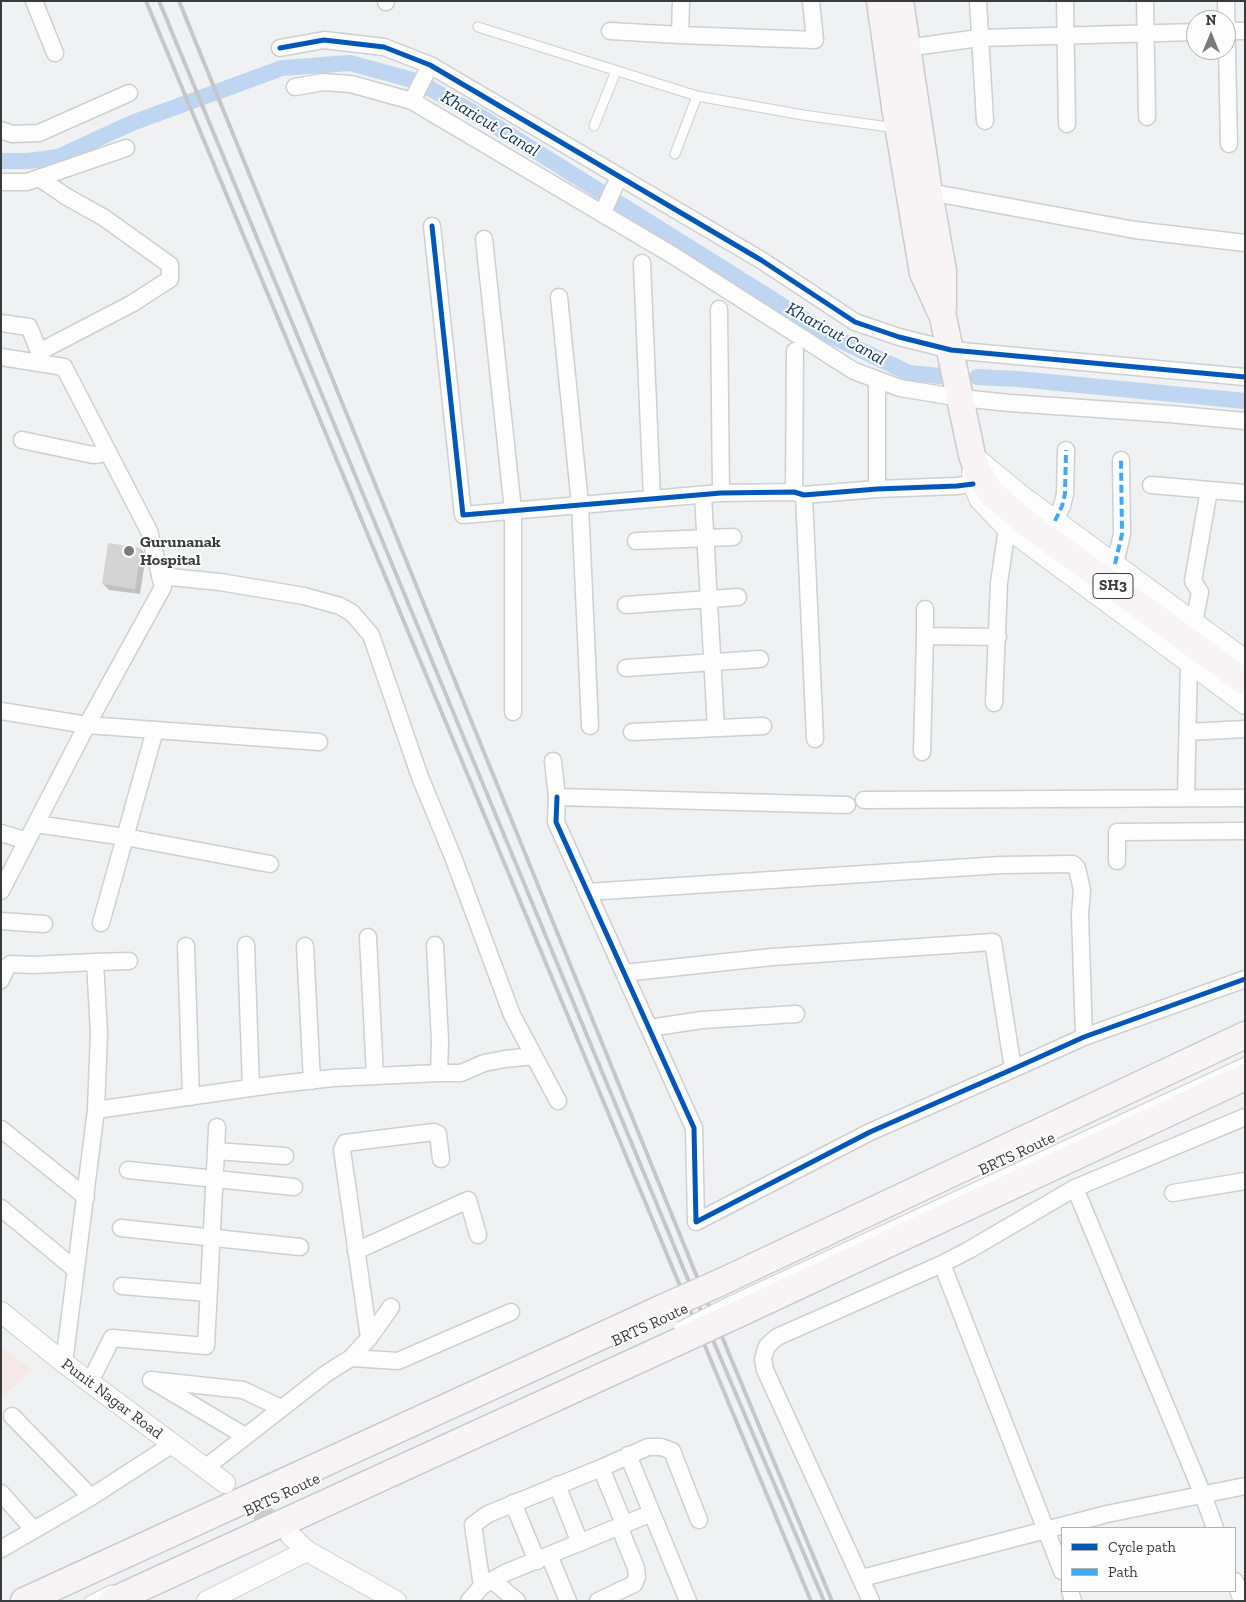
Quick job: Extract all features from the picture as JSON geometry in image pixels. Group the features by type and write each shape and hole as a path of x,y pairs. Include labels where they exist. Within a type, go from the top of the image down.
{"main road":[{"path":"880,1 897,50 929,192 943,271 943,316"},
{"path":"900,1 897,50 898,129 923,273 943,316 951,350"},
{"name":"SH3","path":"951,350 972,455 980,477 980,485 1030,526 1245,682"},
{"path":"114,1594 728,1300 1245,1035"},
{"path":"24,1601 667,1329 728,1300 1245,1076"}],"street":[{"path":"34,1 55,53"},
{"path":"680,34 681,1"},
{"path":"610,31 816,40 811,1"},
{"path":"978,1 985,121"},
{"path":"1065,1 1067,124"},
{"path":"1145,1 1147,117"},
{"path":"897,50 979,38 1186,32"},
{"path":"280,48 324,40 384,47 429,67 761,260 855,322 899,337 951,350 1245,377"},
{"path":"1227,60 1229,144"},
{"path":"413,99 429,67"},
{"path":"295,87 323,82 351,84 413,99 674,256 854,371 877,380 900,388 961,398 1245,421"},
{"path":"1,130 12,134 39,133 129,94"},
{"path":"2,185 27,182 126,148"},
{"path":"602,214 619,177"},
{"path":"39,178 67,197 103,217 170,266 170,279 42,358"},
{"path":"929,192 1135,230 1245,244"},
{"path":"432,226 463,515 721,493 799,493 980,485"},
{"path":"484,239 513,510 513,712"},
{"path":"642,263 652,499"},
{"path":"559,296 580,504 590,726"},
{"path":"719,309 721,493"},
{"path":"1,323 29,327 42,358"},
{"path":"795,351 799,493 816,739"},
{"path":"1,357 42,358 64,367 149,531 163,587 87,725 1,891"},
{"path":"877,380 877,489"},
{"path":"22,440 93,455 109,453"},
{"path":"1056,521 1065,494 1066,450"},
{"name":"SH3","path":"972,455 1022,496 1245,660"},
{"path":"1115,564 1122,534 1121,460"},
{"name":"SH3","path":"980,485 980,500 1008,528 1245,704"},
{"path":"1151,485 1245,493"},
{"path":"1194,623 1200,592 1193,580 1209,490"},
{"path":"703,495 716,728"},
{"path":"994,703 999,583 1008,528"},
{"path":"636,541 733,537"},
{"path":"160,576 229,584 304,596 340,606 352,613 371,635 420,777 453,857 512,1014 558,1101"},
{"path":"626,605 738,598"},
{"path":"922,752 925,609"},
{"path":"925,636 998,637"},
{"path":"626,668 760,659"},
{"path":"1186,798 1189,662"},
{"path":"1,711 87,725 319,742"},
{"path":"632,732 763,726"},
{"path":"1188,732 1245,729"},
{"path":"101,923 155,730"},
{"path":"554,761 557,797 556,822 694,1128 696,1222 870,1132 1084,1037 1245,979"},
{"path":"557,797 847,805"},
{"path":"864,800 1245,798"},
{"path":"36,824 125,837 270,864"},
{"path":"1117,861 1117,832 1245,831"},
{"path":"1,833 27,841"},
{"path":"587,892 1001,865 1073,864 1077,868 1082,890 1080,914 1084,1037"},
{"path":"1,921 44,924"},
{"path":"368,937 375,1076"},
{"path":"624,973 772,957 993,942 1013,1069"},
{"path":"246,945 251,1088"},
{"path":"186,946 190,1097"},
{"path":"305,946 312,1080"},
{"path":"434,946 440,1041 439,1073"},
{"path":"1,980 7,967 11,964 33,965 129,961"},
{"path":"64,1363 96,1110 99,1033 96,962"},
{"path":"649,1028 702,1020 796,1014"},
{"path":"96,1110 312,1080 461,1073 484,1063 506,1058 534,1056"},
{"path":"871,1601 765,1370 763,1359 767,1346 777,1337 942,1264 1075,1188 1245,1118"},
{"path":"90,1382 112,1338 206,1346 218,1126"},
{"path":"1,1129 86,1197"},
{"path":"369,1338 342,1155 345,1143 434,1132 438,1134 441,1159"},
{"path":"216,1151 285,1156"},
{"path":"128,1170 294,1187"},
{"path":"1173,1192 1245,1180"},
{"path":"1075,1188 1215,1527"},
{"path":"356,1252 468,1200 478,1235"},
{"path":"1,1208 76,1270"},
{"path":"121,1228 300,1247"},
{"path":"942,1264 1061,1568"},
{"path":"122,1286 208,1294"},
{"path":"205,1468 327,1373 351,1358 369,1338 391,1307"},
{"name":"Punit Nagar Road","path":"1,1312 64,1363 225,1483"},
{"path":"351,1358 398,1362 511,1312"},
{"path":"245,1436 146,1378 244,1390 281,1408"},
{"path":"12,1416 92,1497"},
{"path":"1,1549 92,1497 173,1444"},
{"path":"517,1601 487,1583 473,1525 488,1514 648,1447 661,1447 672,1451 699,1520"},
{"path":"628,1455 688,1601"},
{"path":"598,1601 634,1584 637,1577 636,1568 601,1468"},
{"path":"557,1485 580,1543"},
{"path":"862,1578 1108,1514 1245,1486"},
{"path":"1,1493 34,1530"},
{"path":"513,1503 568,1601"},
{"path":"469,1601 487,1583 652,1513"},
{"path":"290,1536 307,1551 396,1601"},
{"path":"207,1601 307,1551"},
{"path":"1236,1584 1242,1601"}],"lane":[{"path":"478,27 697,96 803,116 898,129"},
{"path":"594,126 616,71"},
{"path":"675,154 697,96"},
{"name":"BRTS Route","path":"728,1300 1245,1062"},
{"path":"89,1601 114,1594"}],"shaded area":[{"path":"1,1346 32,1370 1,1398"}],"building":[{"path":"108,543 141,548 135,589 102,584"}],"waterway":[{"name":"Kharicut Canal","path":"1,161 29,161 58,157 132,123 282,68 350,63 416,81 478,115 831,336 909,373 941,376"},
{"name":"Kharicut Canal","path":"977,377 1018,379 1245,401"}],"tunnel":[{"path":"236,1492 287,1533"}],"railway":[{"path":"146,1 811,1601"},
{"path":"159,1 713,1340 824,1601"},
{"path":"179,1 695,1272 832,1601"}],"marked path":[{"path":"1055,521 1065,494 1066,450"},
{"path":"1115,564 1122,534 1121,460"}],"cycle path":[{"path":"280,48 324,40 384,47 430,65 761,260 855,322 899,337 951,350 1245,377"},
{"path":"432,226 463,515 721,493 794,492 804,495 973,484"},
{"path":"557,797 556,822 694,1128 696,1222 870,1132 1084,1037 1245,979"}],"place":[{"name":"Gurunanak Hospital","path":"129,551"}]}
